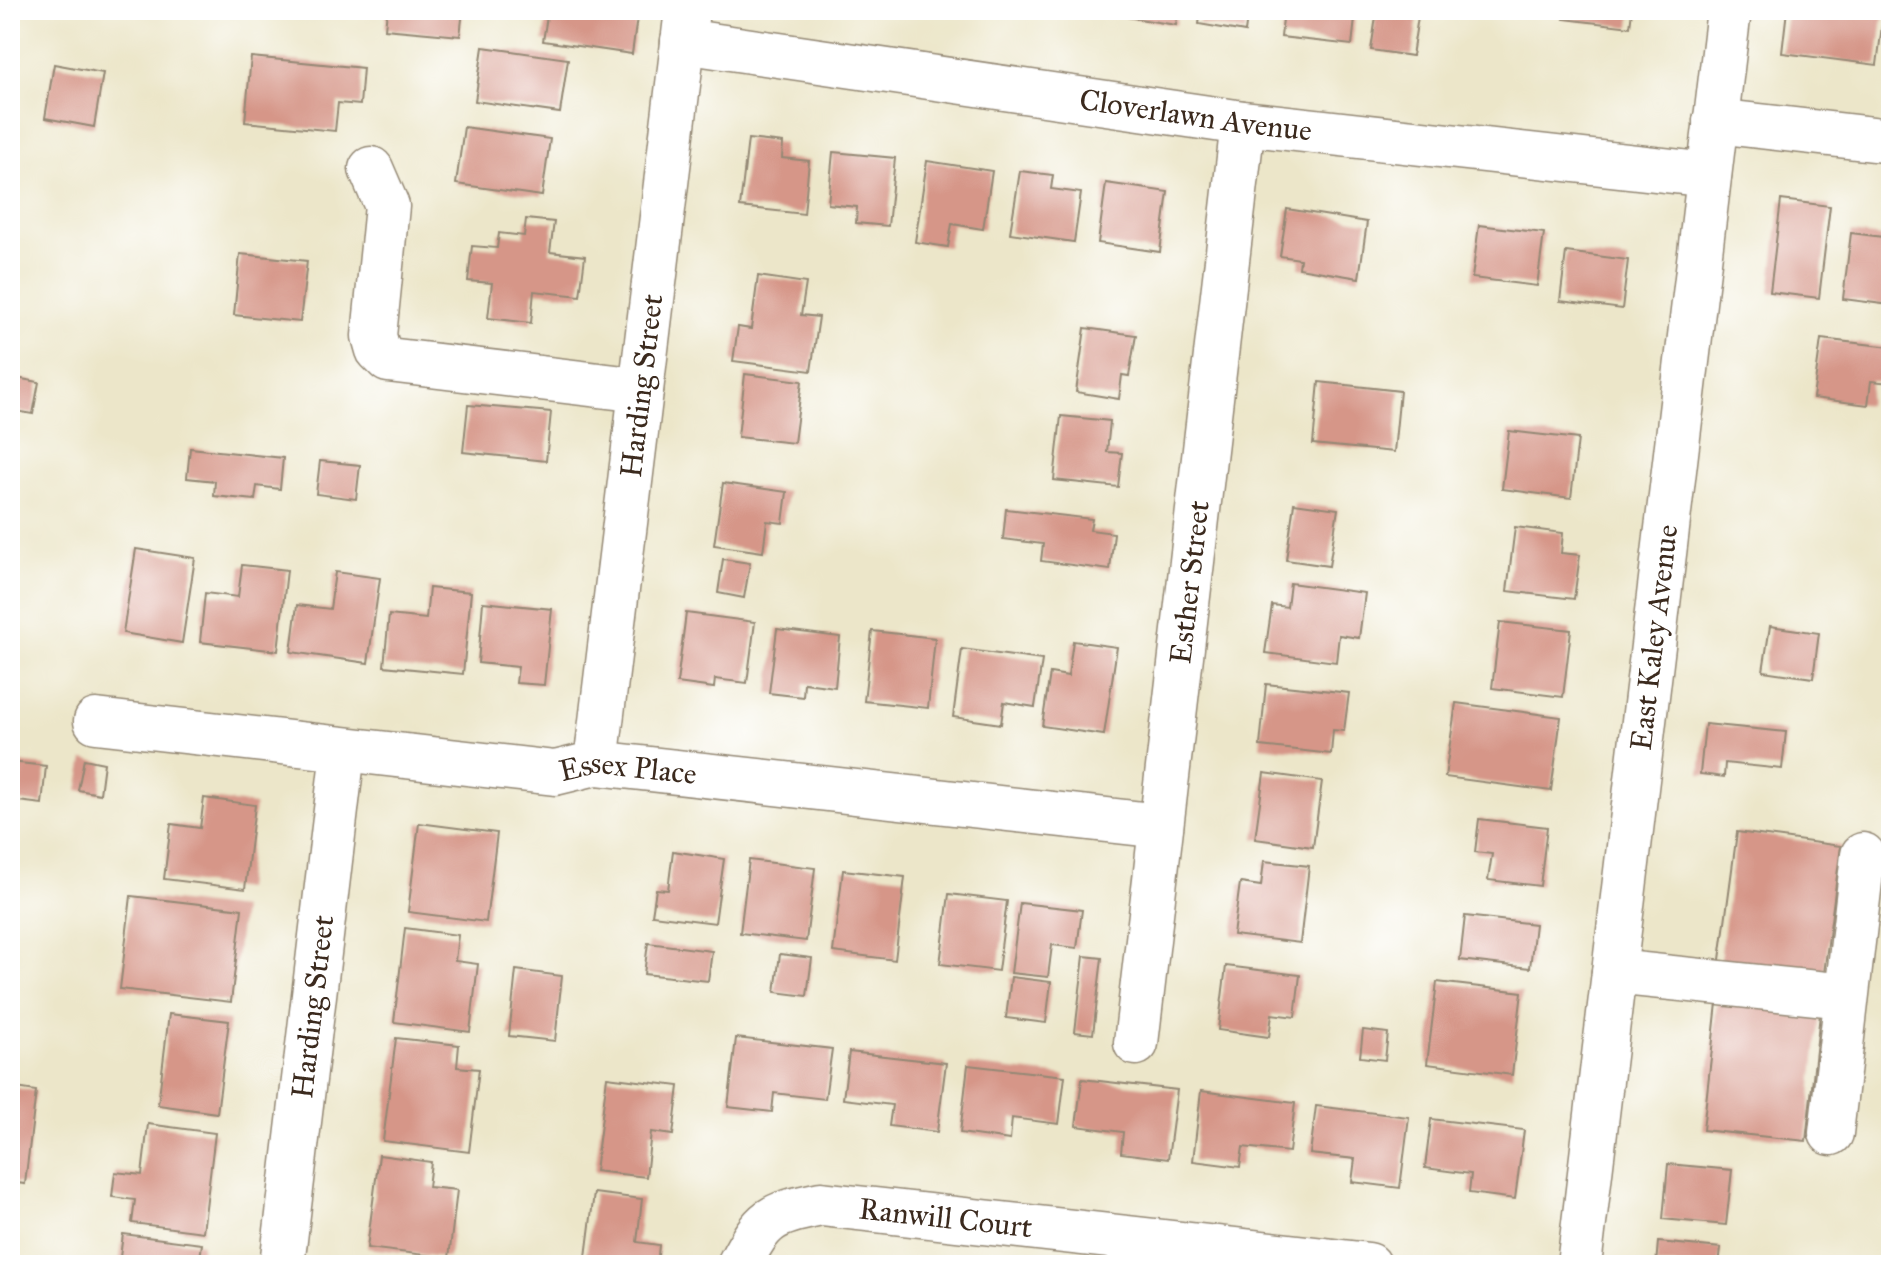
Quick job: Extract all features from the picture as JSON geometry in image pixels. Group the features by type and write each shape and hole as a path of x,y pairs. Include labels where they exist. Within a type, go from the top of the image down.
{"street":[{"name":"East Kaley Avenue","path":"1579,1265 1729,10"},
{"name":"Cloverlawn Avenue","path":"685,26 1243,123 1709,175"},
{"name":"Harding Street","path":"596,763 685,26"},
{"path":"1715,121 1891,141"},
{"name":"Esther Street","path":"1136,1043 1243,123"},
{"path":"371,169 387,206 374,336 378,350 388,360 641,390"},
{"name":"Essex Place","path":"96,721 555,773 596,763 1161,826"},
{"name":"Harding Street","path":"282,1265 343,751"},
{"path":"1831,1133 1863,855"},
{"path":"1614,972 1846,996"},
{"name":"Ranwill Court","path":"739,1265 757,1231 781,1213 821,1204 1369,1265"}],"building":[{"path":"387,10 463,10 460,36 385,29"},
{"path":"548,10 638,10 632,54 543,41"},
{"path":"1084,10 1178,10 1176,25"},
{"path":"1201,10 1248,10 1245,32 1199,24"},
{"path":"1284,10 1356,10 1352,45 1281,37"},
{"path":"1377,10 1419,10 1412,56 1371,50"},
{"path":"1566,10 1632,10 1630,27 1564,19"},
{"path":"1787,10 1884,10 1877,65 1782,53"},
{"path":"483,47 568,59 560,113 475,101"},
{"path":"251,57 363,68 360,105 338,103 335,131 245,122"},
{"path":"54,64 103,73 94,127 45,118"},
{"path":"464,127 550,139 542,196 456,184"},
{"path":"748,139 783,143 782,158 809,161 804,214 740,207"},
{"path":"833,152 895,158 888,226 856,223 857,207 828,204"},
{"path":"927,161 992,171 983,229 952,224 948,247 915,242"},
{"path":"1020,171 1053,175 1051,189 1081,193 1074,242 1010,233"},
{"path":"1106,183 1168,192 1160,252 1098,243"},
{"path":"1781,200 1830,206 1819,298 1770,292"},
{"path":"1287,209 1367,222 1359,278 1299,268 1300,259 1280,256"},
{"path":"526,219 554,222 550,252 585,256 580,296 534,291 531,323 488,318 492,283 468,281 472,246 497,248 499,233 524,236"},
{"path":"1479,225 1544,233 1537,286 1472,278"},
{"path":"1851,233 1891,238 1891,305 1843,299"},
{"path":"1566,252 1628,260 1622,309 1560,301"},
{"path":"240,254 307,261 300,322 234,315"},
{"path":"758,276 806,283 801,315 819,317 811,371 733,361 738,327 751,329"},
{"path":"1085,328 1136,335 1129,376 1122,375 1119,399 1076,392"},
{"path":"1821,339 1891,347 1891,383 1871,381 1868,405 1813,398"},
{"path":"745,374 802,381 794,443 738,437"},
{"path":"10,377 39,382 33,414 10,410"},
{"path":"1319,382 1400,391 1394,452 1313,444"},
{"path":"468,405 551,412 546,461 463,452"},
{"path":"1061,416 1110,421 1107,452 1122,453 1118,487 1054,480"},
{"path":"1509,431 1578,439 1571,498 1502,489"},
{"path":"190,448 283,458 280,489 257,486 255,500 214,496 215,481 187,478"},
{"path":"320,461 360,465 356,499 316,494"},
{"path":"723,483 787,492 783,523 767,521 763,552 714,545"},
{"path":"1294,503 1338,509 1329,566 1286,560"},
{"path":"1006,509 1092,519 1090,530 1114,533 1110,570 1041,561 1043,544 1003,539"},
{"path":"1515,527 1563,533 1561,553 1580,555 1574,599 1507,591"},
{"path":"136,549 195,558 182,643 123,633"},
{"path":"723,559 750,563 744,598 718,593"},
{"path":"242,565 287,570 278,651 200,642 205,593 238,597"},
{"path":"335,572 380,578 368,663 291,652 297,605 330,609"},
{"path":"1290,583 1365,593 1359,638 1339,635 1336,662 1265,653 1272,605 1287,607"},
{"path":"429,588 471,592 463,674 384,666 389,615 426,619"},
{"path":"483,602 552,609 544,685 516,683 518,667 478,663"},
{"path":"686,613 755,622 747,683 715,679 714,688 677,683"},
{"path":"1500,622 1571,630 1563,697 1492,688"},
{"path":"1770,626 1819,633 1813,678 1763,671"},
{"path":"777,629 840,637 835,687 804,683 803,697 769,693"},
{"path":"872,631 935,638 928,708 864,701"},
{"path":"1073,641 1117,647 1104,735 1042,726 1050,673 1068,676"},
{"path":"962,649 1042,660 1035,707 1004,702 1001,724 953,717"},
{"path":"1266,684 1349,693 1344,731 1333,730 1331,754 1260,746"},
{"path":"1456,703 1561,717 1551,791 1445,777"},
{"path":"1705,724 1786,732 1782,769 1725,763 1724,777 1700,774"},
{"path":"84,759 104,763 100,794 78,790"},
{"path":"10,762 46,766 42,804 10,800"},
{"path":"1264,773 1322,781 1313,847 1255,839"},
{"path":"204,798 255,805 245,889 164,879 171,824 200,828"},
{"path":"1479,819 1547,827 1540,886 1488,880 1492,854 1475,852"},
{"path":"419,823 497,833 486,922 408,912"},
{"path":"1737,832 1841,846 1823,981 1719,967"},
{"path":"673,851 724,859 715,923 652,915 656,889 668,890"},
{"path":"749,860 815,868 806,941 740,933"},
{"path":"1264,861 1309,866 1300,943 1233,935 1240,883 1261,886"},
{"path":"843,870 905,877 895,960 833,952"},
{"path":"949,894 1007,901 998,971 940,964"},
{"path":"131,896 242,909 231,1002 120,989"},
{"path":"1020,903 1082,910 1077,948 1052,945 1048,977 1011,973"},
{"path":"1465,916 1535,924 1530,968 1460,960"},
{"path":"405,928 458,935 455,961 478,964 470,1032 394,1022"},
{"path":"648,943 712,951 708,981 644,974"},
{"path":"780,954 812,958 807,996 775,992"},
{"path":"1084,956 1102,958 1093,1034 1075,1032"},
{"path":"1226,966 1300,975 1295,1017 1272,1014 1269,1037 1218,1030"},
{"path":"516,970 562,976 555,1041 509,1036"},
{"path":"1011,977 1051,982 1046,1023 1006,1018"},
{"path":"1437,982 1522,992 1512,1075 1427,1064"},
{"path":"1718,994 1821,1005 1806,1141 1703,1130"},
{"path":"169,1014 229,1021 217,1113 158,1105"},
{"path":"1363,1030 1388,1033 1385,1060 1360,1057"},
{"path":"396,1038 459,1045 457,1067 479,1069 469,1152 383,1141"},
{"path":"736,1038 832,1049 825,1099 774,1093 772,1112 728,1107"},
{"path":"849,1052 946,1063 937,1132 889,1126 892,1105 843,1099"},
{"path":"968,1065 1065,1076 1059,1124 1012,1118 1010,1140 960,1133"},
{"path":"607,1077 679,1086 673,1135 651,1132 646,1177 595,1171"},
{"path":"1082,1079 1177,1090 1168,1159 1121,1153 1123,1132 1076,1126"},
{"path":"10,1087 36,1091 25,1184 10,1182"},
{"path":"1201,1091 1295,1103 1289,1152 1243,1147 1240,1167 1193,1161"},
{"path":"1316,1106 1409,1117 1400,1188 1352,1182 1355,1159 1310,1154"},
{"path":"1431,1119 1524,1130 1515,1199 1469,1193 1471,1174 1425,1168"},
{"path":"148,1124 215,1133 203,1232 132,1223 135,1200 112,1197 115,1172 142,1175"},
{"path":"379,1155 431,1162 428,1187 457,1190 449,1258 367,1248"},
{"path":"1668,1164 1732,1170 1726,1225 1663,1219"},
{"path":"594,1193 642,1199 637,1242 659,1245 657,1265 585,1265"},
{"path":"123,1234 202,1244 199,1265 119,1265"},
{"path":"1658,1242 1721,1248 1719,1265 1656,1265"},
{"path":"368,1261 389,1263 389,1265 368,1265"}]}
